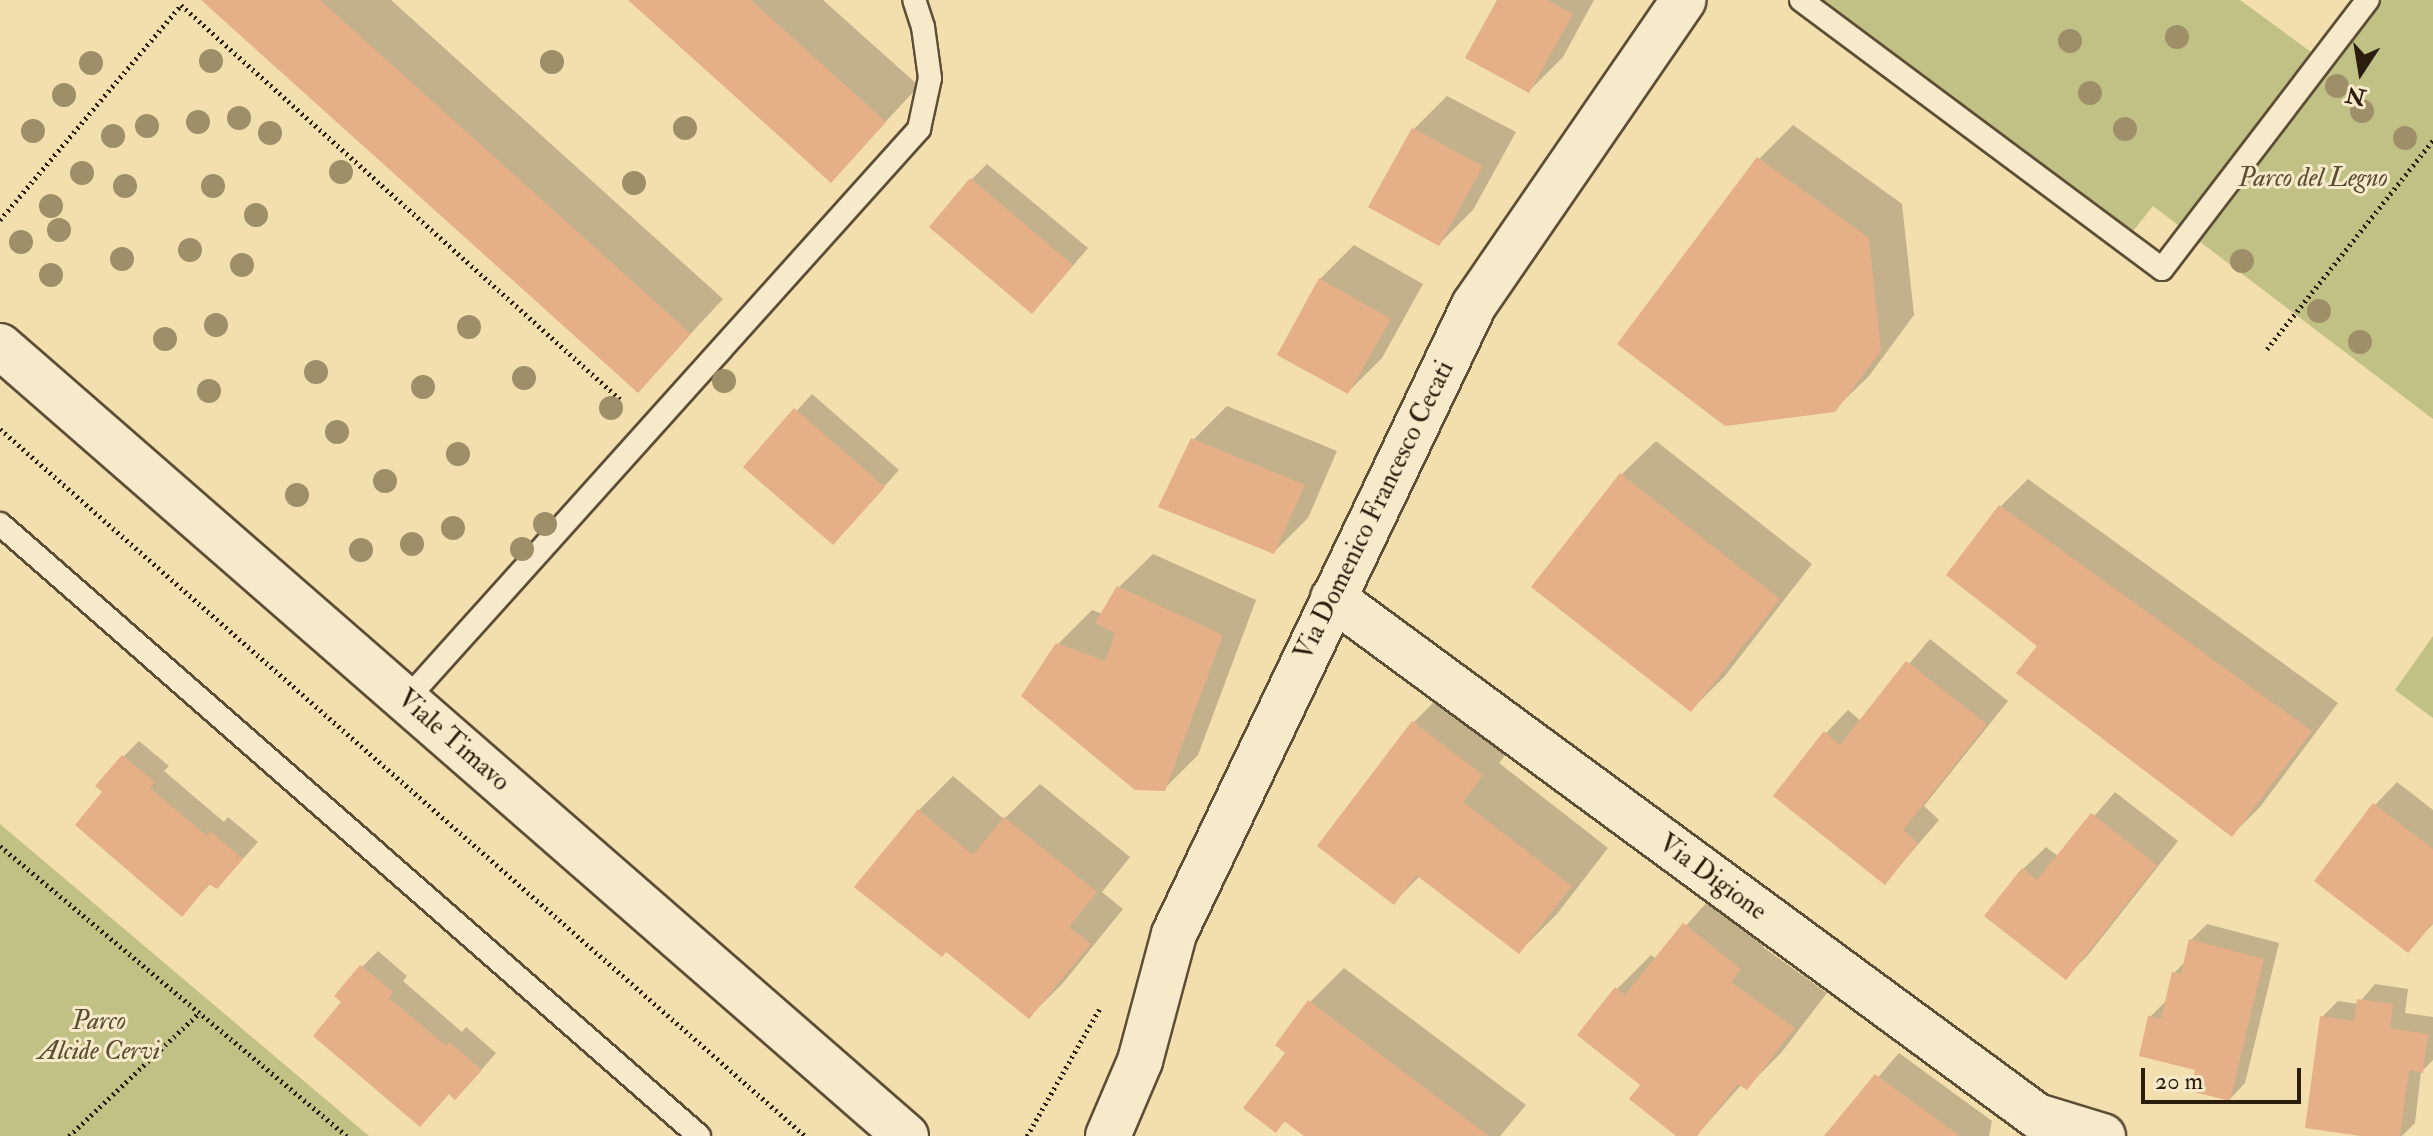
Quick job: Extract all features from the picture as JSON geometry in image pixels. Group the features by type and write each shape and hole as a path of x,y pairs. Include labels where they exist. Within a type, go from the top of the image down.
{"street":[{"name":"Via Domenico Francesco Cecati","path":"1108,1136 1140,1061 1174,934 1474,305 1684,0"},
{"name":"Viale Timavo","path":"0,346 906,1136"},
{"name":"Via Digione","path":"1333,598 2037,1116 2103,1136"},
{"name":"Via Domenico Francesco Cecati","path":"1098,1136 1140,1061"},
{"path":"1133,1136 1140,1061"}],"lane":[{"path":"406,700 919,129 930,78 923,27 914,0"},
{"path":"1801,0 2162,269 2368,0"},
{"path":"0,524 699,1136"}],"path":[{"path":"175,0 650,426"},
{"path":"0,220 181,5"},
{"path":"2267,349 2433,140"},
{"path":"0,429 805,1136"},
{"path":"0,846 347,1136"},
{"path":"69,1136 200,1012"}],"green space":[{"name":"Parco del Legno","path":"1801,0 2240,0 2322,60 2368,0 2433,0 2433,419 2153,206 2129,236"},
{"path":"2433,636 2433,718 2395,690"},
{"name":"Parco Alcide Cervi","path":"0,824 369,1136 0,1136"}],"building":[{"path":"201,0 320,0 691,334 638,393"},
{"path":"628,0 751,0 886,122 831,183"},
{"path":"1497,0 1547,0 1573,14 1529,93 1465,58"},
{"path":"1412,128 1483,166 1439,246 1368,207"},
{"path":"1757,157 1869,238 1881,351 1835,412 1725,426 1617,344"},
{"path":"970,178 1073,265 1032,314 929,227"},
{"path":"1319,278 1391,319 1348,394 1277,355"},
{"path":"794,408 885,487 833,545 743,467"},
{"path":"1191,438 1305,485 1274,554 1158,507"},
{"path":"1620,473 1780,599 1691,712 1531,587"},
{"path":"1999,505 2312,731 2232,837 2016,673 2037,646 1946,575"},
{"path":"1117,586 1223,635 1165,791 1135,790 1021,696 1056,643 1105,661 1115,633 1095,623"},
{"path":"1906,661 1987,724 1903,830 1918,843 1885,885 1773,796 1824,731 1840,745"},
{"path":"1412,721 1483,775 1463,802 1572,886 1519,954 1416,875 1394,905 1317,846"},
{"path":"122,755 155,782 150,788 207,836 211,832 243,859 217,889 209,884 182,917 75,825 102,792 95,786"},
{"path":"2373,803 2433,849 2433,923 2408,953 2314,881"},
{"path":"918,809 973,855 1004,817 1097,892 1069,927 1091,944 1029,1019 946,952 942,957 854,887"},
{"path":"2091,813 2157,865 2066,980 1984,916 2022,868 2037,880"},
{"path":"1683,923 1741,969 1731,982 1795,1028 1747,1090 1738,1084 1697,1136 1676,1136 1629,1099 1640,1085 1577,1035 1615,987 1625,995"},
{"path":"2189,939 2264,959 2230,1101 2190,1091 2195,1070 2139,1056 2148,1016 2161,1019 2172,972 2181,974"},
{"path":"360,965 393,992 389,998 446,1046 449,1042 482,1070 455,1100 449,1094 420,1127 313,1036 341,1002 334,996"},
{"path":"2357,999 2393,1004 2390,1028 2428,1034 2423,1073 2409,1070 2400,1136 2361,1136 2305,1128 2320,1016 2354,1021"},
{"path":"1308,1000 1489,1136 1304,1136 1284,1121 1276,1133 1243,1108 1285,1053 1275,1045"},
{"path":"1875,1074 1960,1136 1824,1136"}]}
